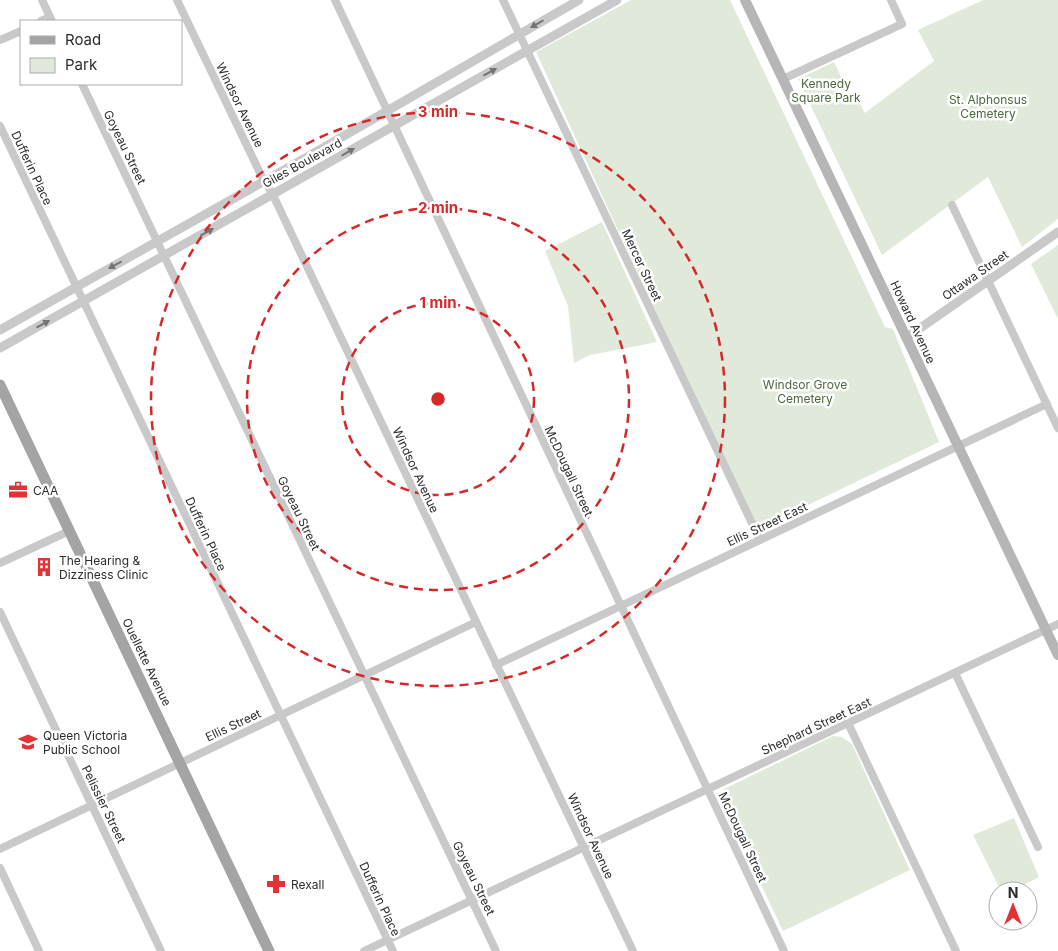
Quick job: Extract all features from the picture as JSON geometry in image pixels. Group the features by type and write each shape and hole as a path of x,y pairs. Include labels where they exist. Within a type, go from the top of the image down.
{"main road":[{"name":"Howard Avenue","path":"745,0 1058,655"},
{"name":"Ouellette Avenue","path":"0,385 269,951"}],"street":[{"path":"42,0 51,19"},
{"name":"Windsor Avenue","path":"177,0 264,181 273,195 633,951"},
{"name":"McDougall Street","path":"335,0 784,951"},
{"name":"Mercer Street","path":"504,0 760,540"},
{"name":"Giles Boulevard","path":"0,330 579,0"},
{"name":"Giles Boulevard","path":"0,348 617,0"},
{"path":"783,79 902,24 891,0"},
{"path":"0,40 20,30"},
{"name":"Goyeau Street","path":"82,85 496,951"},
{"name":"Dufferin Place","path":"0,126 392,951"},
{"path":"952,206 1058,428"},
{"name":"Ottawa Street","path":"906,338 1058,232"},
{"name":"Ellis Street East","path":"496,664 1047,404"},
{"path":"0,563 69,531"},
{"name":"Pelissier Street","path":"0,612 161,951"},
{"name":"Ellis Street","path":"0,849 476,622"},
{"name":"Shephard Street East","path":"364,951 1058,624"},
{"path":"956,672 1038,847"},
{"path":"848,724 956,951"},
{"path":"0,868 39,951"}],"green space":[{"name":"Windsor Grove Cemetery","path":"631,0 730,0 885,327 893,329 939,442 756,530 536,52"},
{"name":"St. Alphonsus Cemetery","path":"983,0 1058,0 1058,219 1022,247 988,177 882,255 798,79 834,62 853,102 858,100 865,113 934,61 918,30"},
{"path":"602,222 657,342 590,355 574,363 568,306 545,251"},
{"path":"1058,245 1058,319 1031,264"},
{"path":"833,736 842,737 852,744 910,870 783,931 719,796 724,789"},
{"path":"1014,818 1039,877 1031,881 996,881 973,835"}],"place":[{"name":"CAA","path":"18,490"},
{"name":"The Hearing & Dizziness Clinic","path":"44,567"},
{"name":"Queen Victoria Public School","path":"28,742"},
{"name":"Rexall","path":"276,884"}],"park label":[{"name":"Kennedy Square Park","path":"826,90"}]}
